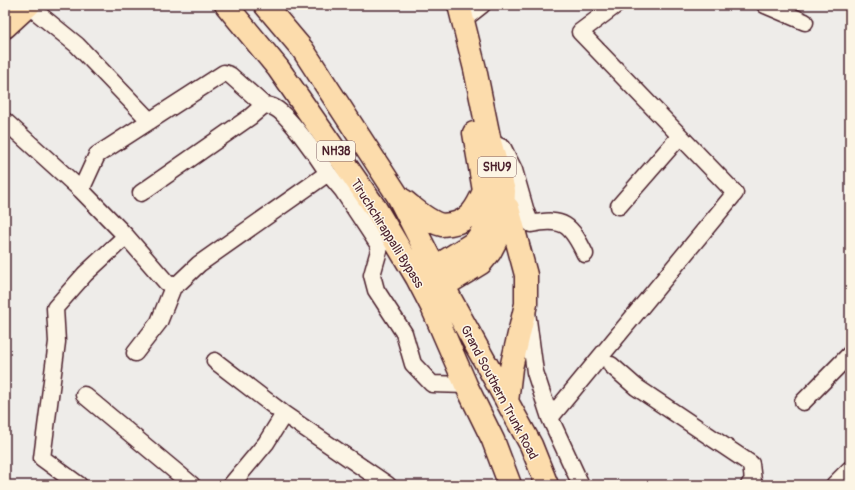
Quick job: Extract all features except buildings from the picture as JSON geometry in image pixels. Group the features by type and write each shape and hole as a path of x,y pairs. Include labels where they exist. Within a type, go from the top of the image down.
{"main road":[{"path":"5,27 29,5"},
{"name":"Tiruchchirappalli Bypass","path":"226,5 282,74 376,209 435,285"},
{"name":"Tiruchchirappalli Bypass","path":"265,5 303,50 398,196 435,285 466,385 493,440 510,485"},
{"name":"SHU9","path":"447,5 467,96 494,191"},
{"name":"SHU9","path":"435,285 475,242 482,232 494,191 490,142 475,69 461,12"},
{"path":"398,196 426,218 443,225 457,223 470,216 494,191 526,275 526,304 511,368 508,402"},
{"name":"Grand Southern Trunk Road","path":"435,285 508,402 531,445 547,485"}],"street":[{"path":"29,5 77,45 150,121"},
{"path":"461,12 482,5"},
{"path":"550,418 735,193 680,136 579,40 616,5"},
{"path":"764,5 805,22"},
{"path":"81,190 97,155 224,73 230,74 264,105 274,107 302,136 328,173 343,191 380,247 372,274 376,290 404,333 414,364 432,384 466,385"},
{"path":"142,193 250,117 264,105"},
{"path":"5,121 81,190 126,236 166,282 173,287"},
{"path":"619,206 680,136"},
{"path":"490,142 503,148 514,170 531,224 545,221 561,222 576,236 585,254"},
{"path":"135,353 159,322 173,287 199,264 328,173"},
{"path":"79,485 42,458 57,342 55,308 85,274 126,236"},
{"path":"526,304 535,372 550,418 581,485"},
{"path":"802,402 850,354"},
{"path":"216,361 284,414 388,485"},
{"path":"611,365 636,387 751,464 753,481 749,485"},
{"path":"84,395 192,485"},
{"path":"231,485 266,443 284,414"},
{"path":"834,485 850,469"}]}
